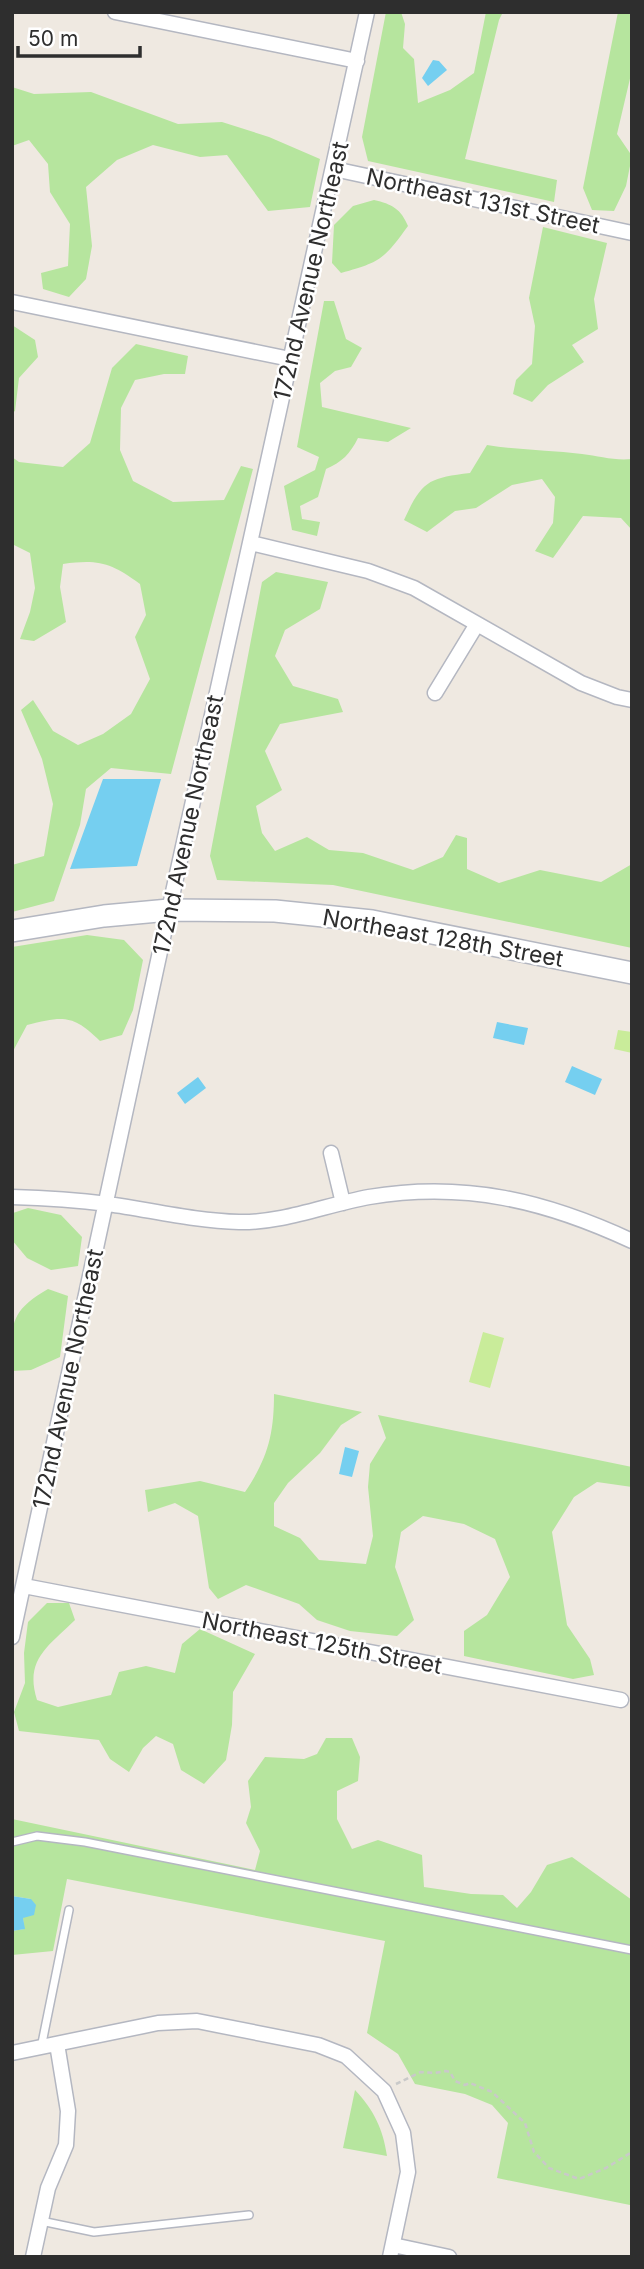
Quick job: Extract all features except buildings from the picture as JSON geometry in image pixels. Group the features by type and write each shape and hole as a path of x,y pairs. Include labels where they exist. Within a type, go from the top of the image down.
{"street":[{"path":"115,12 357,61"},
{"name":"172nd Avenue Northeast","path":"12,1637 169,910 368,12"},
{"name":"Northeast 131st Street","path":"334,169 632,233"},
{"path":"12,302 290,359"},
{"path":"251,543 368,571 414,588 582,684 632,700"},
{"path":"435,692 477,624"},
{"name":"Northeast 128th Street","path":"12,931 104,916 169,910 275,911 372,921 632,974"},
{"path":"331,1153 343,1203"},
{"path":"12,1198 106,1204 239,1222 277,1220 369,1197 424,1192 466,1192 554,1209 632,1241"},
{"name":"Northeast 125th Street","path":"24,1586 621,1700"},
{"path":"12,2053 158,2023 197,2021 318,2045 346,2056 384,2091 403,2133 408,2172 392,2251 449,2257"},
{"path":"33,2257 48,2188 66,2145 68,2111 57,2044"}],"lane":[{"path":"12,1842 37,1836 85,1842 632,1950"},
{"path":"41,2048 69,1910"},
{"path":"40,2221 94,2232 249,2215"}],"path":[{"path":"384,2091 421,2072 450,2072 455,2081 464,2085 470,2083 492,2092 525,2123 534,2152 549,2168 579,2179 606,2168 632,2152"}],"green space":[{"path":"386,12 401,12 405,24 403,48 414,59 418,103 450,90 474,73 486,12 503,12 465,159 557,180 554,202 368,161 362,137"},
{"path":"618,12 632,12 632,70 617,134 632,156 626,186 614,211 592,210 583,188"},
{"path":"12,87 34,94 91,92 178,124 222,122 269,137 320,159 310,207 268,211 227,155 200,157 153,145 117,160 86,187 92,246 86,279 69,297 43,289 41,273 68,266 70,224 50,192 48,164 29,140 12,146"},
{"path":"374,200 395,208 408,226 380,258 341,273 332,263 334,225 353,206"},
{"path":"543,227 607,243 594,299 598,329 572,345 584,362 548,385 532,402 513,394 516,380 532,364 535,326 529,298"},
{"path":"324,301 334,301 346,339 362,348 351,367 335,371 320,383 322,407 411,428 388,442 358,438 345,457 326,469 318,497 300,506 302,519 320,522 317,536 292,530 284,486 315,470 319,457 297,447"},
{"path":"12,325 35,340 38,357 19,378 15,411 12,413"},
{"path":"136,344 188,356 185,374 164,374 135,380 121,408 120,450 133,481 173,502 224,500 241,466 253,469 171,774 111,768 86,789 80,825 54,901 12,912 12,865 44,856 53,804 42,759 21,710 33,700 53,731 78,745 103,734 131,714 150,679 135,637 146,615 140,584 121,571 104,564 63,564 60,587 66,622 34,641 20,639 35,588 30,553 12,544 12,457 19,462 63,467 90,443 112,368"},
{"path":"487,445 632,459 632,530 621,518 583,516 553,558 535,551 553,523 555,497 542,479 512,485 476,508 455,511 427,532 404,520 422,489 444,477 470,473"},
{"path":"276,572 328,582 320,609 285,630 275,656 293,686 338,699 343,712 280,724 265,751 282,790 256,806 262,833 275,851 307,837 329,850 363,853 413,870 443,857 456,835 467,838 467,869 499,883 540,870 601,882 632,864 632,948 333,885 217,880 210,856 262,582"},
{"path":"87,935 124,940 143,960 133,1010 122,1035 100,1041 75,1022 50,1020 27,1025 12,1053 12,947"},
{"path":"618,1030 632,1032 632,1053 614,1049"},
{"path":"28,1208 61,1215 82,1237 78,1266 51,1270 27,1258 12,1240 12,1216 13,1213"},
{"path":"48,1289 68,1296 60,1357 31,1370 12,1371 14,1323 25,1306"},
{"path":"483,1332 504,1338 490,1388 469,1382"},
{"path":"274,1394 362,1412 341,1425 320,1453 288,1483 274,1503 274,1526 300,1538 319,1560 366,1564 373,1536 368,1487 370,1464 386,1438 378,1415 632,1467 632,1487 597,1482 574,1497 552,1532 567,1625 590,1659 594,1675 573,1679 464,1656 464,1631 487,1615 510,1577 495,1539 464,1524 423,1516 401,1532 395,1567 414,1620 397,1636 350,1631 317,1620 299,1604 246,1585 218,1599 209,1588 198,1516 175,1503 148,1512 145,1490 200,1481 245,1492 268,1445 273,1421"},
{"path":"47,1603 69,1603 75,1620 41,1654 34,1674 37,1700 58,1707 111,1695 119,1672 146,1666 175,1673 182,1644 200,1629 255,1654 233,1692 232,1725 226,1760 204,1784 181,1770 173,1744 156,1736 143,1748 129,1772 110,1759 99,1740 19,1731 14,1712 25,1683 24,1653 28,1622"},
{"path":"326,1738 352,1738 360,1757 358,1781 337,1791 337,1819 352,1849 378,1840 422,1855 424,1887 471,1894 503,1895 517,1908 531,1892 547,1865 572,1857 632,1900 630,2205 497,2178 508,2123 492,2105 465,2094 415,2084 398,2054 367,2033 385,1941 67,1879 53,1951 12,1955 12,1931 24,1929 23,1918 31,1899 12,1896 12,1819 255,1870 260,1851 246,1823 251,1807 248,1781 265,1757 304,1759 317,1754"},
{"path":"355,2090 377,2120 387,2156 343,2148"}],"water":[{"path":"433,60 439,61 447,70 428,86 422,78"},
{"path":"103,779 161,779 137,866 70,869"},
{"path":"497,1022 528,1028 524,1045 493,1038"},
{"path":"572,1066 602,1079 595,1095 565,1082"},
{"path":"198,1077 206,1088 185,1104 177,1093"},
{"path":"345,1447 359,1451 352,1477 339,1474"},
{"path":"12,1896 31,1899 36,1905 34,1915 23,1918 25,1929 12,1931"}]}
